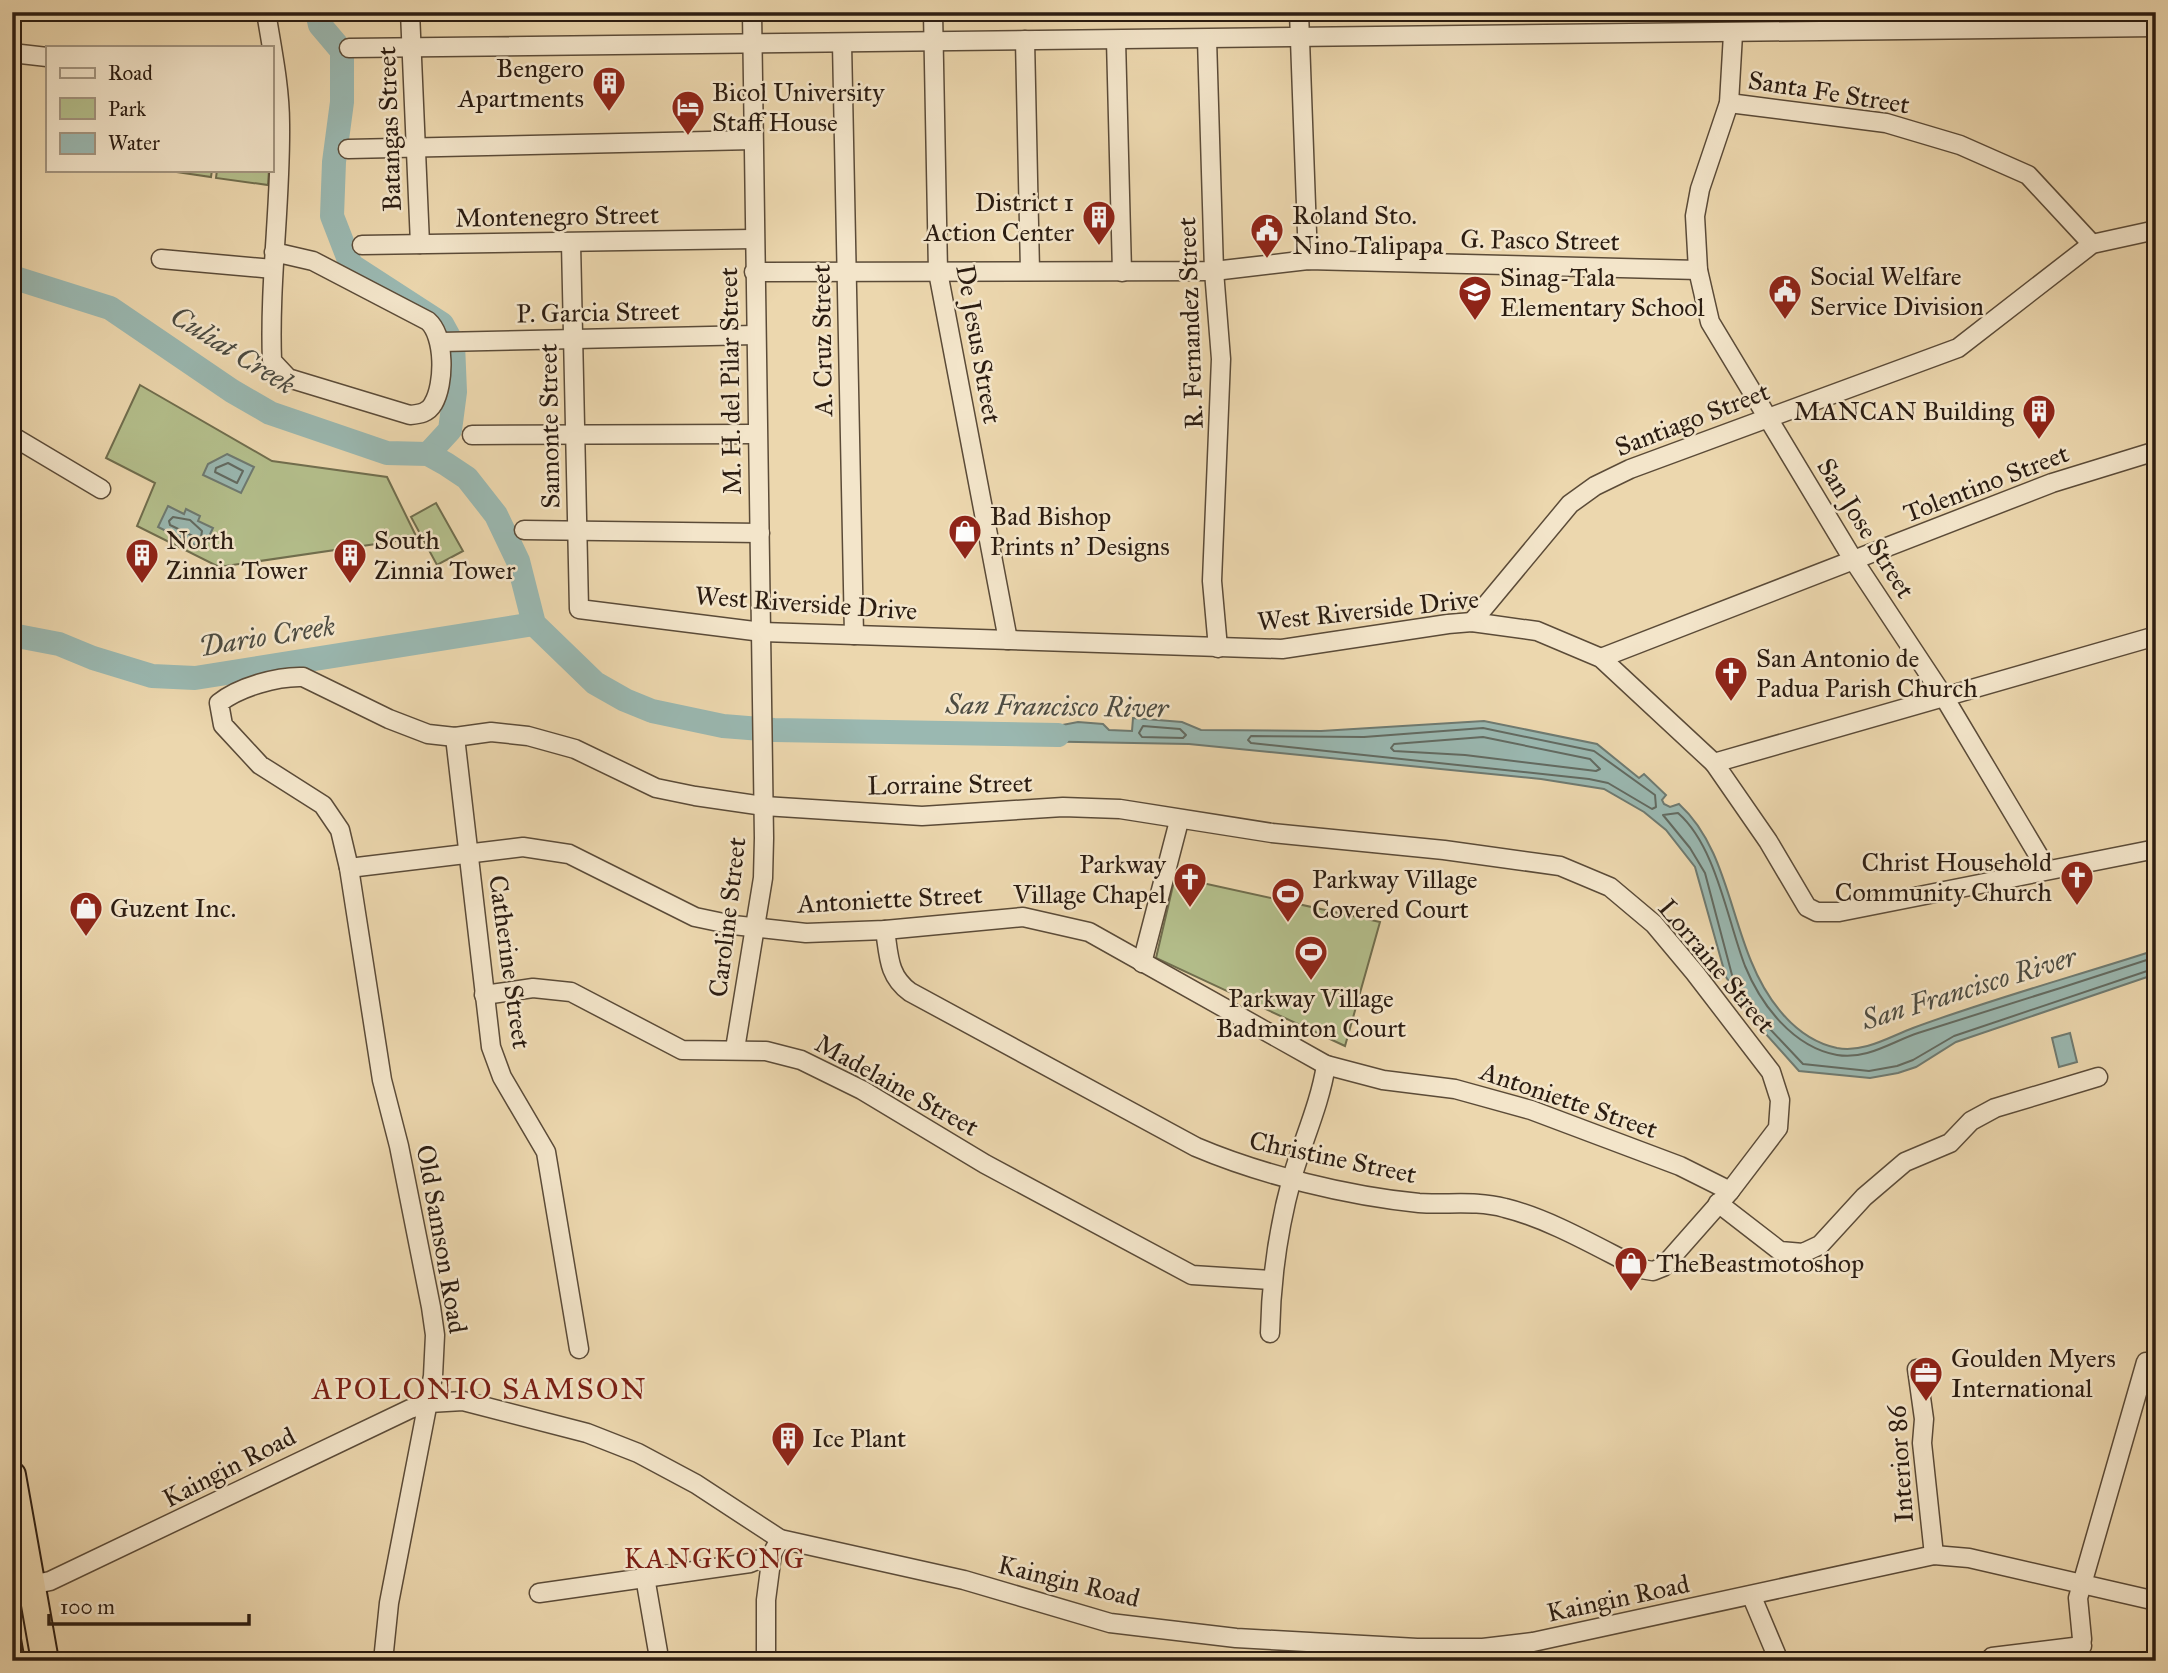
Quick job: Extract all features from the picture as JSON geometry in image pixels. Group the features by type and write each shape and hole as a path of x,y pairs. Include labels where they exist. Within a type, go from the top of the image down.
{"highway":[{"path":"12,1475 44,1661"}],"street":[{"path":"266,12 270,46"},
{"name":"Batangas Street","path":"411,12 420,244"},
{"name":"M. H. del Pilar Street","path":"751,12 764,748"},
{"name":"De Jesus Street","path":"933,12 937,272 1008,640"},
{"path":"1299,12 1308,260"},
{"path":"349,48 752,46 934,41 1299,39 2156,27"},
{"name":"San Jose Street","path":"1733,34 1729,103 1695,216 1698,270 1710,322 1854,561 1944,697 2046,868"},
{"name":"R. Fernandez Street","path":"1207,39 1214,271 1221,359 1212,581 1218,648"},
{"path":"1025,40 1030,271"},
{"path":"1116,40 1122,272"},
{"name":"A. Cruz Street","path":"842,43 854,635"},
{"path":"12,53 46,57"},
{"path":"161,259 274,260 313,261 428,321 451,341 433,405 423,414 410,415 288,378 272,361 274,260 280,126 274,77"},
{"name":"Santa Fe Street","path":"1729,103 1886,123 1960,145 2028,176 2092,244"},
{"path":"348,149 416,145 752,140"},
{"name":"Santiago Street","path":"1472,621 1570,504 1595,486 1630,469 1958,348 2092,244 2156,230"},
{"name":"Montenegro Street","path":"362,245 753,239"},
{"name":"Samonte Street","path":"571,243 579,609"},
{"name":"G. Pasco Street","path":"754,272 1214,271 1308,260 1698,270"},
{"name":"P. Garcia Street","path":"451,341 755,335"},
{"path":"472,435 757,434"},
{"path":"12,436 101,489"},
{"name":"Tolentino Street","path":"1601,658 2052,483 2156,451"},
{"path":"524,530 760,533"},
{"name":"West Riverside Drive","path":"579,609 762,632 1282,649 1472,621 1536,631 1601,658 1714,763 1768,841 1802,900 1817,912 1839,912 2046,868 2156,849"},
{"path":"1714,763 2156,636"},
{"name":"Lorraine Street","path":"349,868 340,830 333,816 323,805 260,765 223,725 219,703 237,692 288,677 303,677 405,727 428,734 455,737 491,732 528,736 575,749 656,788 764,806 922,816 1063,807 1120,809 1179,821 1560,866 1610,887 1654,924 1771,1072 1780,1100 1778,1128 1724,1197"},
{"name":"Catherine Street","path":"455,737 491,1047 502,1077 546,1152 579,1349"},
{"name":"Caroline Street","path":"735,1049 763,877 764,748"},
{"path":"1142,963 1179,821"},
{"name":"Antoniette Street","path":"349,868 523,847 569,853 695,917 755,927 806,933 885,930 1023,917 1089,932 1326,1065 1383,1080 1455,1089 1531,1110 1680,1166 1724,1197 1780,1251 1803,1253 1820,1245 1864,1197 1905,1162 1950,1143 1971,1121 1995,1108 2098,1077"},
{"name":"Old Samson Road","path":"349,868 382,1080 399,1146 431,1307 435,1352 429,1403 389,1603 383,1661"},
{"name":"Christine Street","path":"885,930 891,971 898,984 910,992 1196,1147 1237,1164 1292,1179 1420,1203 1461,1202 1505,1208 1642,1269 1653,1271 1663,1267 1724,1197"},
{"name":"Madelaine Street","path":"484,995 533,988 571,992 682,1050 766,1051 802,1060 862,1090 985,1164 1192,1275 1271,1280"},
{"path":"1270,1333 1271,1280 1292,1179 1322,1087 1326,1065"},
{"path":"1993,1657 2080,1653 2077,1606 2081,1584 2146,1362"},
{"name":"Interior 86","path":"1917,1369 1924,1419 1922,1443 1934,1555"},
{"name":"Kaingin Road","path":"31,1585 70,1573 257,1480 429,1403 463,1401 493,1406 587,1433 638,1452 696,1484 776,1546 964,1580 1110,1623 1250,1639 1417,1648 1483,1648 1533,1642 1752,1597 1934,1555 1969,1558 2156,1601"},
{"path":"539,1593 750,1563 776,1546"},
{"path":"766,1661 766,1600 776,1546"},
{"path":"645,1577 657,1652"},
{"path":"1752,1597 1779,1661"}],"green space":[{"path":"1950,12 2048,12 2051,31 1952,32"},
{"path":"177,172 212,172 211,177"},
{"path":"217,172 269,172 268,185 216,178"},
{"path":"140,385 272,461 387,477 417,538 219,567 137,526 155,483 106,458"},
{"path":"436,503 463,551 437,565 411,517"},
{"path":"1175,877 1380,922 1345,1046 1156,958"}],"water":[{"path":"227,454 254,467 241,493 203,475 208,464"},
{"path":"168,506 184,514 186,509 200,516 198,521 213,528 203,549 158,527"},
{"path":"1133,718 1182,722 1201,730 1321,731 1484,721 1597,744 1639,778 1644,774 1666,795 1662,800 1664,804 1670,807 1679,804 1694,820 1715,857 1751,961 1773,1002 1808,1036 1837,1048 1867,1046 1973,1007 2156,950 2156,974 1956,1042 1916,1067 1898,1073 1870,1078 1799,1071 1764,1032 1726,977 1695,867 1666,830 1644,812 1604,789 1541,779 1189,744 1024,741 1025,732 1078,722 1103,724 1109,730 1132,731"},
{"path":"2070,1033 2077,1062 2059,1067 2052,1038"}],"waterway":[{"name":"San Francisco River","path":"317,12 320,25 342,51 342,102 334,162 332,216 351,265 442,324 453,344 455,392 450,430 428,454"},
{"name":"San Francisco River","path":"12,277 110,308 232,391 270,413 387,453 428,454 467,478 496,515 518,561 534,624 595,683 625,700 652,711 723,726 774,730 1058,735"},
{"name":"Dario Creek","path":"12,635 59,644 93,658 152,676 195,678 534,624"}],"tram line":[{"path":"12,1588 25,1661"}],"place":[{"name":"Bengero Apartments","path":"609,113"},
{"name":"Bicol University Staff House","path":"688,137"},
{"name":"District 1 Action Center","path":"1099,247"},
{"name":"Roland Sto. Nino Talipapa","path":"1267,260"},
{"name":"Social Welfare Service Division","path":"1785,321"},
{"name":"Sinag-Tala Elementary School","path":"1475,322"},
{"name":"MANCAN Building","path":"2039,441"},
{"name":"Bad Bishop Prints n' Designs","path":"965,561"},
{"name":"North Zinnia Tower","path":"142,585"},
{"name":"South Zinnia Tower","path":"350,585"},
{"name":"San Antonio de Padua Parish Church","path":"1731,703"},
{"name":"Christ Household Community Church","path":"2077,907"},
{"name":"Parkway Village Chapel","path":"1190,909"},
{"name":"Parkway Village Covered Court","path":"1288,924"},
{"name":"Guzent Inc.","path":"86,938"},
{"name":"Parkway Village Badminton Court","path":"1311,982"},
{"name":"TheBeastmotoshop","path":"1631,1293"},
{"name":"Goulden Myers International","path":"1926,1403"},
{"name":"Ice Plant","path":"788,1468"}],"district":[{"name":"APOLONIO SAMSON","path":"480,1389"},
{"name":"KANGKONG","path":"715,1558"}],"water label":[{"name":"Culiat Creek","path":"233,350"}]}
